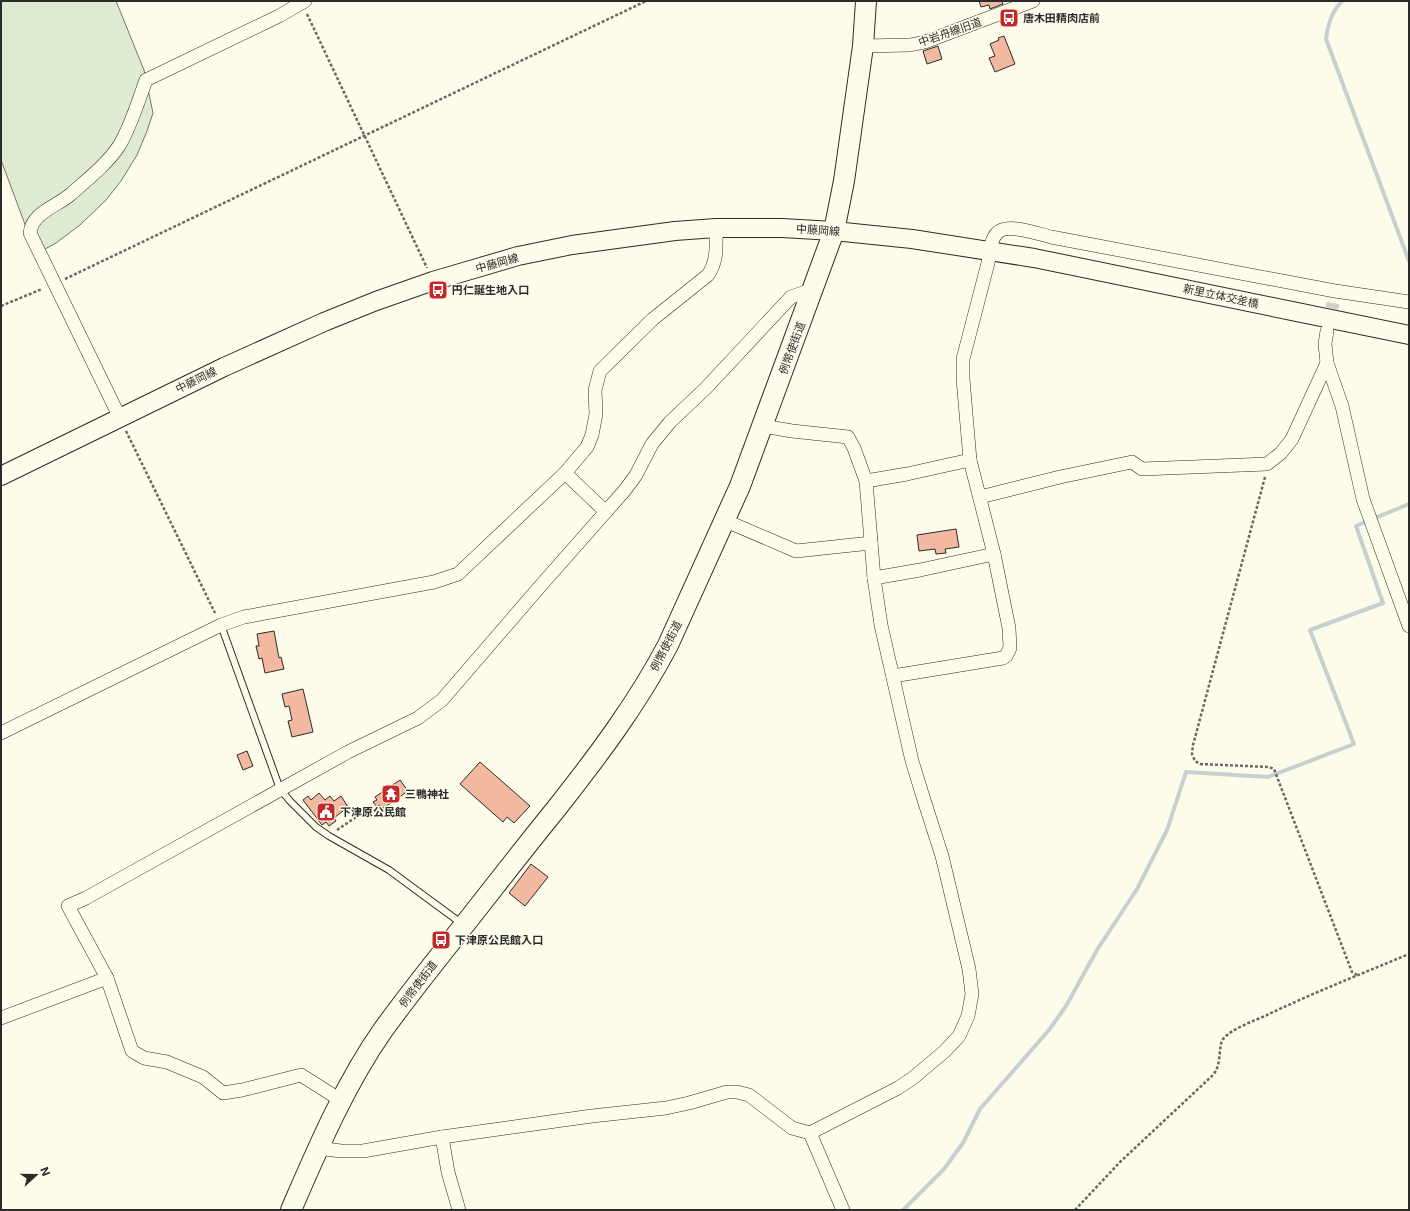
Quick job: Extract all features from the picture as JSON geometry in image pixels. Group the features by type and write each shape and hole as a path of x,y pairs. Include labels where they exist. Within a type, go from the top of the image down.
{"main road":[{"name":"例幣使街道","path":"291,1210 318,1148 363,1062 382,1031 620,724 656,669 668,645 726,521 763,426 834,231 844,181 863,46 866,1"},
{"name":"中藤岡線","path":"1,476 224,367 324,322 376,301 433,281 518,256 572,244 630,236 716,228 782,228 834,231 912,239 1034,258"},
{"name":"新里立体交差橋","path":"1034,258 1409,335"}],"street":[{"name":"中岩舟線旧道","path":"863,46 910,45 925,42 1033,1"},
{"path":"120,418 56,283 30,233 31,226 35,220 55,205 66,199 105,163 119,146 134,115 146,80 304,2"},
{"path":"1,733 221,624 244,617 434,582 458,574 565,473 587,446 592,435 596,414 595,390 600,370 653,319 708,275 715,259 716,228"},
{"path":"893,676 994,660 1006,656 1010,648 1009,628 994,554 970,460 963,379 963,359 990,250 995,234 1001,229 1008,228 1022,230 1334,297 1409,302"},
{"path":"342,1101 301,1075 242,1090 223,1093 203,1077 167,1062 144,1058 132,1051 107,978 68,906 86,898 348,752 418,718 442,700 636,476 652,444 670,422 705,389 791,297 814,289"},
{"path":"1327,331 1327,363 1342,406 1363,499 1406,608 1409,626"},
{"path":"980,497 1060,477 1132,462 1142,469 1267,464 1281,454 1292,439 1327,363"},
{"path":"318,1148 341,1151 363,1151 442,1137 592,1116 666,1108 727,1092 737,1092 749,1095 792,1128 810,1133 898,1088 913,1078 945,1051 958,1036 968,1016 972,994 969,969 942,856 912,761 881,625 874,578 866,480 854,448 848,437 792,431 763,426"},
{"path":"866,480 907,474 970,460"},
{"path":"565,473 606,512"},
{"path":"726,521 796,551 871,543"},
{"path":"874,578 994,554"},
{"path":"1,1018 107,978"},
{"path":"810,1133 843,1210"},
{"path":"442,1137 448,1172 459,1210"}],"lane":[{"path":"221,624 280,789 316,827 389,870 464,925"}],"path":[{"path":"1,306 56,283 646,1"},
{"path":"304,2 433,281"},
{"path":"120,418 221,624"},
{"path":"1267,464 1267,470 1193,745 1192,754 1195,761 1200,764 1270,767 1274,769 1352,972 1357,975"},
{"path":"329,836 365,811"},
{"path":"1075,1210 1120,1162 1213,1075 1217,1070 1220,1059 1222,1040 1226,1036 1293,1002 1409,954"}],"green space":[{"path":"1,1 116,1 144,70 153,113 137,155 121,181 106,200 80,225 56,243 36,254 1,160"}],"building":[{"path":"979,1 1002,1 1003,4 990,9 989,5 981,7"},
{"path":"1004,36 1015,64 995,72 989,58 995,56 990,44 999,40 998,38"},
{"path":"938,46 942,59 927,64 923,51"},
{"path":"956,529 959,547 945,549 946,553 936,554 935,549 919,551 917,535"},
{"path":"274,631 279,658 281,657 284,669 265,673 262,658 259,659 256,646 259,646 257,634"},
{"path":"303,689 313,732 292,737 288,721 292,720 289,706 285,707 282,694"},
{"path":"247,751 253,766 243,770 237,755"},
{"path":"480,762 530,806 514,823 507,817 503,822 460,784"},
{"name":"三鴨神社","path":"400,780 408,791 382,809 380,805 377,807 373,802 377,800 375,797"},
{"name":"下津原公民館","path":"319,793 325,800 330,796 334,801 341,796 348,807 334,818 336,821 329,826 326,822 322,825 303,800 308,796 311,800"},
{"path":"531,864 548,877 525,906 509,893"}],"waterway":[{"path":"1342,1 1335,10 1331,19 1326,39 1409,261"},
{"path":"903,1210 944,1169 963,1143 980,1109 1049,1030 1066,1006 1097,950 1137,889 1167,830 1186,772 1268,777 1354,744 1310,630 1383,603 1356,526 1409,504"}],"tunnel":[{"path":"1328,327 1333,303"}],"place":[{"name":"唐木田精肉店前","path":"1009,18"},
{"name":"円仁誕生地入口","path":"438,290"},
{"name":"三鴨神社","path":"391,794"},
{"name":"下津原公民館","path":"326,812"},
{"name":"下津原公民館入口","path":"441,940"}]}
